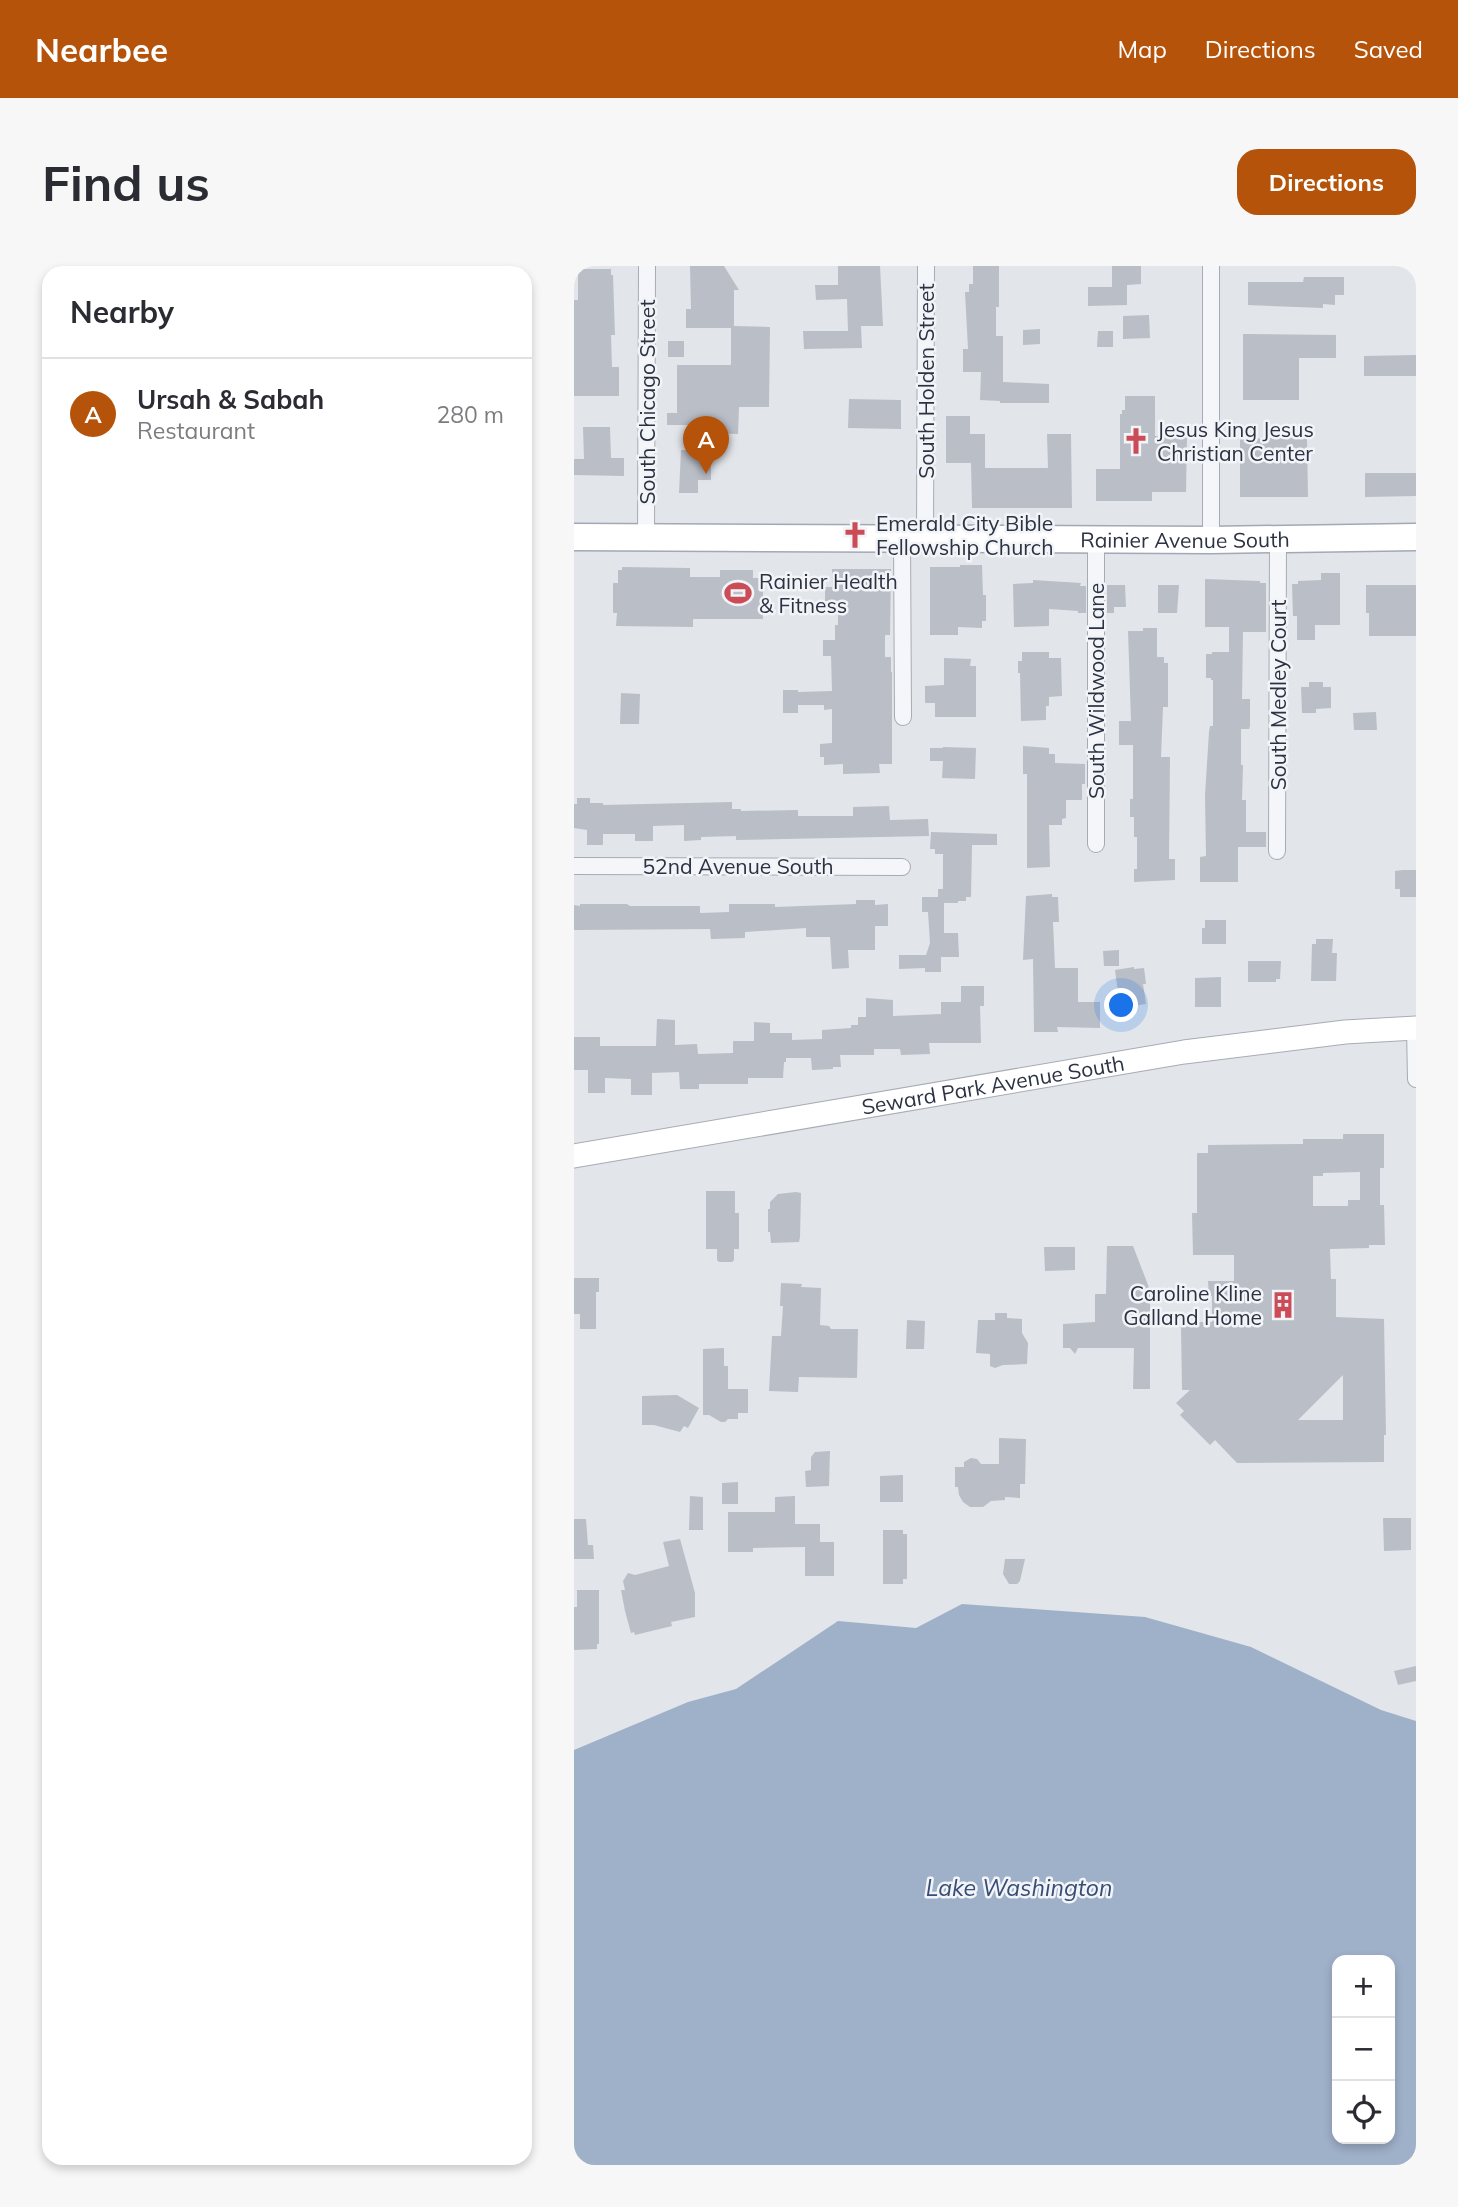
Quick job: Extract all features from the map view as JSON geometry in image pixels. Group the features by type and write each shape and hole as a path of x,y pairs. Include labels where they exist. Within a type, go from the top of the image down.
{"main road":[{"name":"Rainier Avenue South","path":"574,537 1211,540 1416,537"},
{"name":"Seward Park Avenue South","path":"574,1156 1184,1052 1345,1032 1416,1028"}],"street":[{"name":"South Chicago Street","path":"646,538 648,266"},
{"name":"South Holden Street","path":"904,717 926,266"},
{"path":"1211,266 1211,540"},
{"name":"South Wildwood Lane","path":"1096,539 1096,844"},
{"name":"South Medley Court","path":"1277,851 1278,539"},
{"name":"52nd Avenue South","path":"574,866 902,867"},
{"path":"1416,1028 1416,1079"}],"water":[{"name":"Lake Washington","path":"962,1604 1145,1617 1251,1647 1381,1710 1416,1721 1416,2165 574,2165 574,1750 688,1702 736,1689 838,1621 916,1628"}],"building":[{"path":"690,266 724,266 739,290 734,290 734,326 770,327 769,407 739,407 738,434 711,433 711,480 698,480 698,493 679,493 681,450 692,450 693,425 667,425 667,413 677,413 677,365 731,365 731,328 686,328 686,309 691,309"},
{"path":"838,266 880,266 883,326 861,326 862,348 804,349 803,331 848,331 847,299 816,300 815,285 838,285"},
{"path":"973,266 999,266 996,336 1003,336 1003,382 1049,384 1049,403 1000,403 980,400 981,372 963,372 963,349 968,349 965,292 969,292 969,284 973,284"},
{"path":"1112,266 1141,266 1141,284 1127,285 1127,305 1088,306 1088,287 1112,287"},
{"path":"581,269 611,269 613,275 615,335 611,335 612,367 619,367 619,396 574,396 574,300 578,300 578,272 581,272"},
{"path":"1304,277 1344,277 1344,295 1335,295 1335,305 1323,304 1323,308 1248,305 1248,282 1303,282"},
{"path":"1149,315 1150,338 1123,339 1123,316"},
{"path":"1040,329 1040,344 1023,345 1023,330"},
{"path":"1098,331 1113,331 1113,347 1097,347"},
{"path":"1243,334 1336,335 1336,358 1299,358 1299,400 1243,400"},
{"path":"668,341 684,341 684,357 668,357"},
{"path":"1416,355 1416,376 1364,376 1364,356"},
{"name":"Jesus King Jesus Christian Center","path":"1125,396 1155,396 1155,436 1187,436 1186,492 1152,492 1152,501 1096,501 1096,469 1120,469 1120,414 1125,410"},
{"path":"849,399 901,400 901,429 848,428"},
{"path":"946,416 970,416 970,434 985,434 985,468 1048,468 1047,434 1071,434 1072,508 972,508 971,463 946,463"},
{"path":"583,427 610,427 611,458 624,458 624,476 574,475 574,459 584,459"},
{"path":"1307,437 1308,497 1240,497 1240,439"},
{"path":"1365,473 1416,473 1416,496 1365,497"},
{"path":"982,565 986,621 982,621 982,628 958,627 958,635 930,635 930,567"},
{"path":"622,567 690,568 690,577 720,577 720,570 753,570 753,578 763,578 763,619 693,619 693,627 616,626 613,583 618,583 618,570 622,570"},
{"path":"832,569 891,569 890,635 885,635 885,657 891,657 892,672 892,764 879,764 880,773 843,774 843,764 824,765 824,757 820,757 820,744 832,743 832,709 824,710 824,705 798,705 798,713 783,713 783,690 832,691 831,656 823,656 823,640 835,640 835,625 838,625 838,601 825,601 825,587 832,587"},
{"path":"1321,573 1340,573 1340,625 1315,625 1315,640 1297,640 1297,616 1293,616 1292,584 1298,584 1298,581 1321,580"},
{"path":"1205,579 1266,583 1266,632 1243,632 1242,699 1250,699 1250,726 1249,729 1241,729 1241,765 1242,800 1246,800 1246,832 1266,832 1266,847 1238,847 1238,882 1200,882 1200,857 1206,856 1205,795 1209,732 1210,726 1213,726 1213,680 1206,678 1206,654 1229,652 1229,627 1205,627"},
{"path":"1033,580 1081,583 1080,586 1086,586 1086,613 1049,609 1049,626 1014,627 1013,584 1033,583"},
{"path":"1107,585 1125,585 1126,607 1114,607 1114,613 1107,613"},
{"path":"1158,585 1179,585 1177,613 1158,613"},
{"path":"1366,585 1416,585 1416,636 1369,636"},
{"path":"1143,628 1157,628 1157,657 1164,657 1164,663 1168,663 1168,707 1163,707 1161,757 1170,757 1169,859 1175,859 1175,880 1134,882 1134,869 1137,869 1137,837 1134,837 1134,817 1130,817 1130,799 1133,799 1133,745 1119,745 1119,721 1131,721 1128,631 1143,631"},
{"path":"1022,652 1049,652 1049,658 1061,658 1062,696 1049,697 1046,720 1021,721 1018,661 1022,661"},
{"path":"944,658 971,659 970,666 976,666 976,717 935,717 935,703 925,703 925,686 944,685"},
{"path":"1309,682 1323,682 1323,687 1331,687 1331,708 1316,709 1316,713 1302,713 1301,687 1309,687"},
{"path":"621,693 640,694 639,724 620,724"},
{"path":"1376,712 1377,730 1354,730 1353,713"},
{"path":"1023,746 1049,748 1049,754 1055,754 1055,763 1085,764 1082,800 1066,800 1066,818 1062,819 1062,825 1049,825 1050,867 1027,868 1027,774 1023,774"},
{"path":"930,748 976,748 975,779 942,778 943,761 930,761"},
{"path":"577,798 590,798 590,803 603,805 732,802 732,809 741,811 798,810 798,816 853,816 853,807 889,806 890,820 928,819 929,836 736,840 736,836 701,837 701,840 684,841 684,825 653,826 653,841 635,841 635,834 603,834 603,845 587,845 587,830 574,828 574,804 577,804"},
{"path":"931,832 997,834 997,845 972,845 971,897 958,903 944,903 944,933 958,933 959,957 941,957 941,972 925,972 925,968 899,969 899,955 926,955 930,943 928,912 922,912 922,897 938,897 938,889 943,889 943,854 935,854 935,849 930,849"},
{"path":"1416,870 1416,897 1400,897 1400,889 1395,889 1395,871"},
{"path":"1052,894 1052,897 1058,897 1059,922 1053,922 1055,968 1078,968 1078,1002 1100,1002 1100,1028 1057,1027 1058,1032 1034,1032 1033,959 1023,960 1026,896"},
{"path":"856,900 875,900 875,905 888,904 888,926 875,926 875,950 848,950 849,968 832,969 830,937 806,937 806,928 745,932 745,938 711,939 710,929 574,930 574,905 580,904 700,906 700,913 729,912 729,904 775,904 775,907 856,904"},
{"path":"1205,920 1226,920 1226,944 1202,944"},
{"path":"1316,939 1333,939 1332,953 1337,953 1336,981 1311,981 1312,944 1316,944"},
{"path":"1119,950 1119,966 1104,966 1103,951"},
{"path":"1248,961 1281,961 1280,979 1276,979 1276,982 1248,982"},
{"path":"1144,968 1146,1004 1120,1008 1115,970"},
{"path":"1221,977 1221,1007 1195,1007 1195,978"},
{"path":"961,986 984,986 984,1006 980,1006 981,1043 929,1043 930,1054 901,1055 900,1049 874,1049 874,1055 840,1055 841,1067 833,1069 812,1070 811,1058 786,1058 783,1078 748,1078 748,1084 699,1084 699,1089 680,1089 679,1072 652,1073 652,1095 631,1095 631,1079 605,1078 605,1093 588,1093 588,1070 574,1070 574,1037 600,1037 600,1046 656,1046 657,1019 675,1020 675,1045 697,1044 698,1054 733,1053 733,1041 754,1041 754,1022 770,1023 770,1033 792,1033 792,1040 822,1039 822,1030 858,1025 858,1017 866,1017 866,998 893,1000 893,1016 941,1014 941,1002 961,1002"},
{"name":"Caroline Kline Galland Home","path":"1343,1134 1384,1134 1380,1205 1384,1205 1385,1245 1330,1249 1331,1279 1336,1279 1336,1317 1384,1319 1384,1462 1237,1463 1215,1440 1210,1445 1180,1415 1184,1411 1176,1403 1190,1390 1182,1390 1181,1326 1198,1326 1198,1322 1212,1322 1212,1296 1209,1296 1208,1281 1234,1281 1234,1255 1193,1255 1192,1213 1197,1213 1197,1153 1208,1153 1208,1145 1303,1144 1303,1139 1343,1139","holes":["1360,1172 1360,1200 1348,1200 1348,1206 1313,1206 1313,1176 1323,1176 1323,1173","1343,1375 1343,1420 1298,1420"]},
{"path":"706,1191 735,1191 735,1213 739,1213 739,1249 734,1249 732,1262 719,1262 717,1249 706,1249"},
{"path":"801,1193 799,1242 771,1243 768,1232 770,1202 778,1194"},
{"path":"1107,1246 1133,1246 1150,1290 1150,1389 1133,1389 1134,1348 1078,1348 1075,1354 1070,1348 1063,1348 1063,1324 1095,1322 1095,1294 1106,1294"},
{"path":"1044,1247 1075,1247 1075,1270 1045,1271"},
{"path":"574,1278 599,1278 599,1292 596,1292 596,1329 580,1329 580,1314 574,1314"},
{"path":"781,1283 821,1288 820,1325 829,1326 831,1329 858,1329 857,1378 799,1377 798,1392 769,1391 772,1336 781,1336"},
{"path":"995,1313 1007,1313 1007,1318 1022,1319 1022,1333 1028,1343 1027,1364 995,1368 990,1366 990,1354 976,1353 978,1320 995,1320"},
{"path":"907,1320 925,1321 924,1349 906,1349"},
{"path":"724,1348 724,1366 728,1366 728,1389 748,1389 748,1413 738,1413 738,1419 721,1422 709,1415 703,1415 703,1349"},
{"path":"677,1395 699,1408 688,1428 684,1426 680,1432 654,1425 642,1425 642,1396"},
{"path":"999,1438 1026,1439 1025,1484 1020,1484 1020,1498 1005,1497 1005,1500 991,1501 983,1507 970,1507 963,1502 958,1487 955,1487 955,1467 964,1467 964,1462 971,1458 977,1459 981,1464 999,1464"},
{"path":"830,1451 829,1486 806,1487 805,1471 811,1470 811,1457 815,1452"},
{"path":"903,1475 903,1502 880,1502 880,1476"},
{"path":"738,1482 738,1504 722,1504 722,1483"},
{"path":"690,1496 703,1497 703,1530 689,1530"},
{"path":"795,1496 795,1524 820,1524 820,1542 834,1542 834,1576 805,1576 805,1547 753,1548 753,1552 728,1552 728,1512 775,1512 775,1497"},
{"path":"1383,1518 1411,1518 1411,1550 1384,1551"},
{"path":"574,1519 586,1519 588,1545 593,1545 594,1559 574,1559"},
{"path":"883,1530 903,1530 903,1534 907,1534 907,1579 903,1579 903,1584 883,1584"},
{"path":"680,1539 695,1593 695,1617 671,1622 672,1626 635,1635 634,1632 631,1633 625,1611 621,1590 625,1590 623,1581 628,1573 635,1575 669,1566 663,1542"},
{"path":"1005,1559 1025,1559 1017,1584 1009,1584 1003,1574"},
{"path":"577,1590 599,1590 597,1649 574,1650 574,1607 577,1607"},
{"path":"1416,1666 1416,1681 1398,1685 1394,1671"}],"place":[{"name":"Jesus King Jesus Christian Center","path":"1136,441"},
{"name":"Ursah & Sabah","path":"706,474"},
{"name":"Emerald City Bible Fellowship Church","path":"855,535"},
{"name":"Rainier Health & Fitness","path":"738,593"},
{"name":"Caroline Kline Galland Home","path":"1283,1305"}]}
